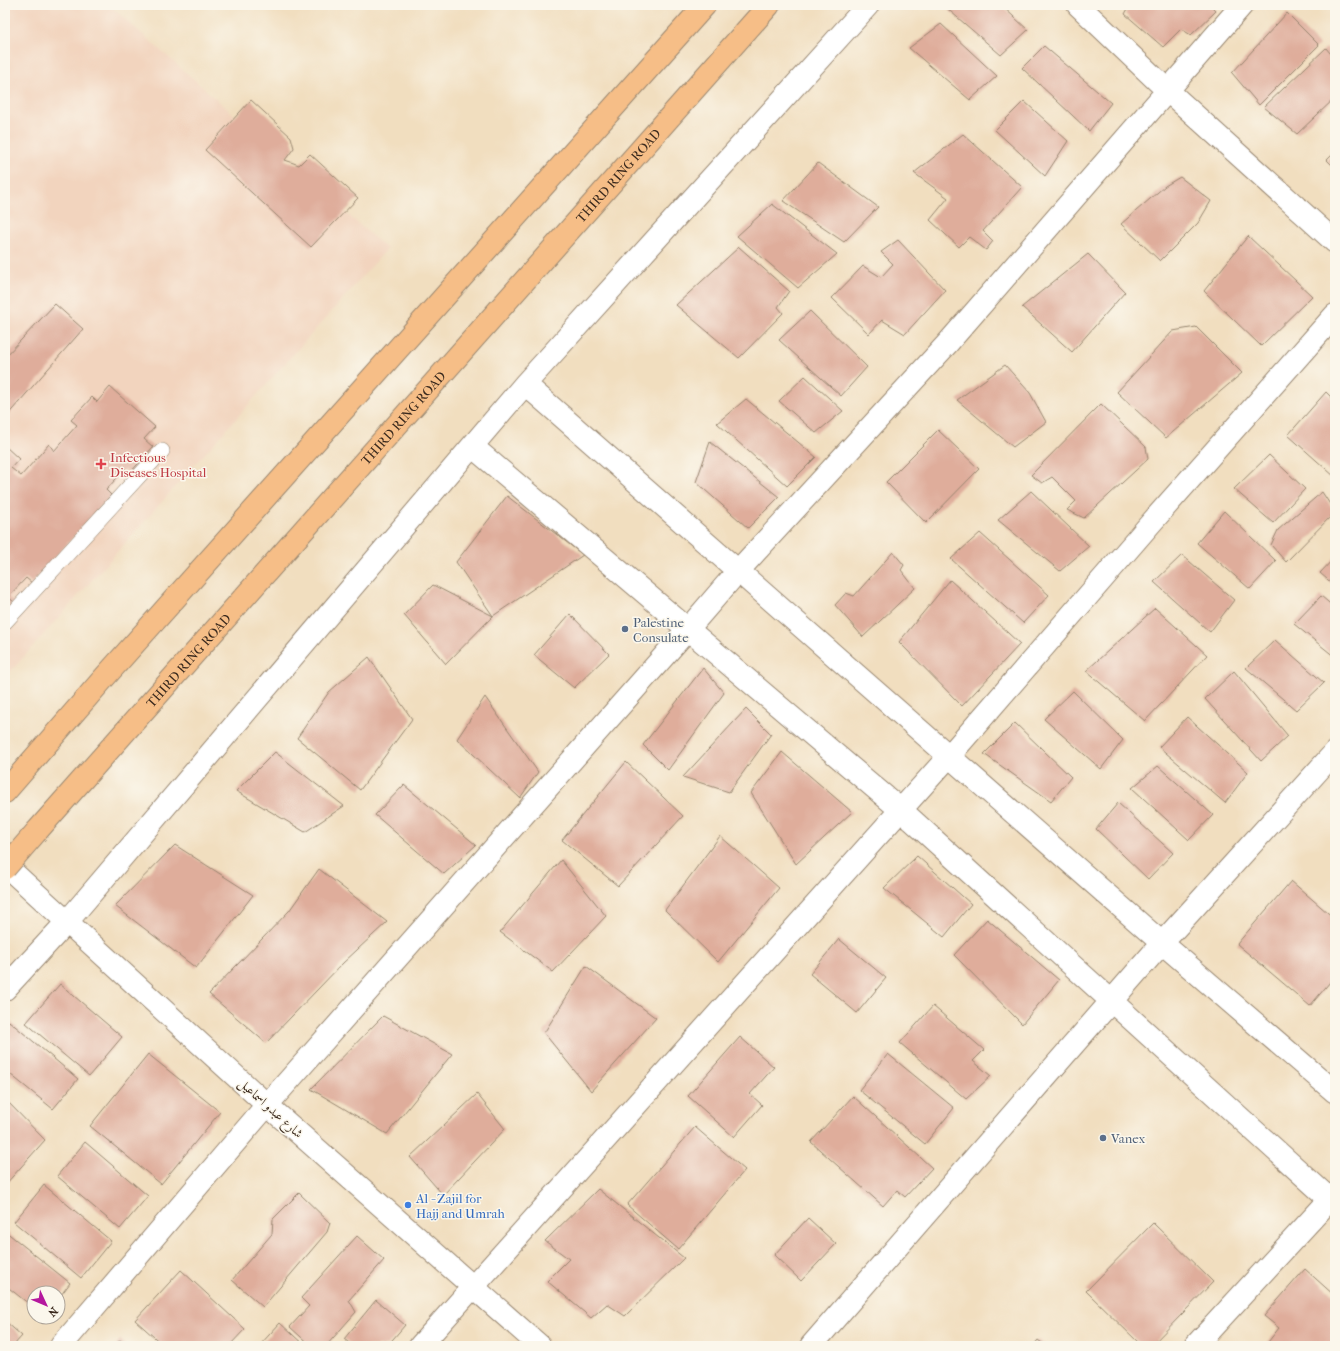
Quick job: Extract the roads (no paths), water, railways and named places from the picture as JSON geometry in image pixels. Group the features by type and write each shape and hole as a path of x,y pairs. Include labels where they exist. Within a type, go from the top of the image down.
{"highway":[{"path":"5,792 103,679 705,5"},
{"name":"THIRD RING ROAD","path":"5,867 769,5"}],"street":[{"path":"5,990 66,923 473,447 525,384 868,5"},
{"path":"1078,5 1167,90 1335,242"},
{"path":"61,1346 267,1105 738,571 948,344 1242,5"},
{"path":"420,1346 950,755 1151,523 1335,315"},
{"path":"525,384 950,755 1162,943 1335,1092"},
{"path":"473,447 901,810 1112,1002 1333,1199 1196,1346"},
{"path":"811,1346 1162,943 1335,752"},
{"name":"شارع عبدو اسماعيل","path":"5,867 267,1105 540,1346"}],"lane":[{"path":"5,622 162,452"}],"place":[{"name":"Infectious Diseases Hospital","path":"101,464"},
{"name":"Palestine Consulate","path":"625,629"},
{"name":"Vanex","path":"1103,1138"},
{"name":"Al - Zajil for Hajj and Umrah","path":"408,1205"}]}
